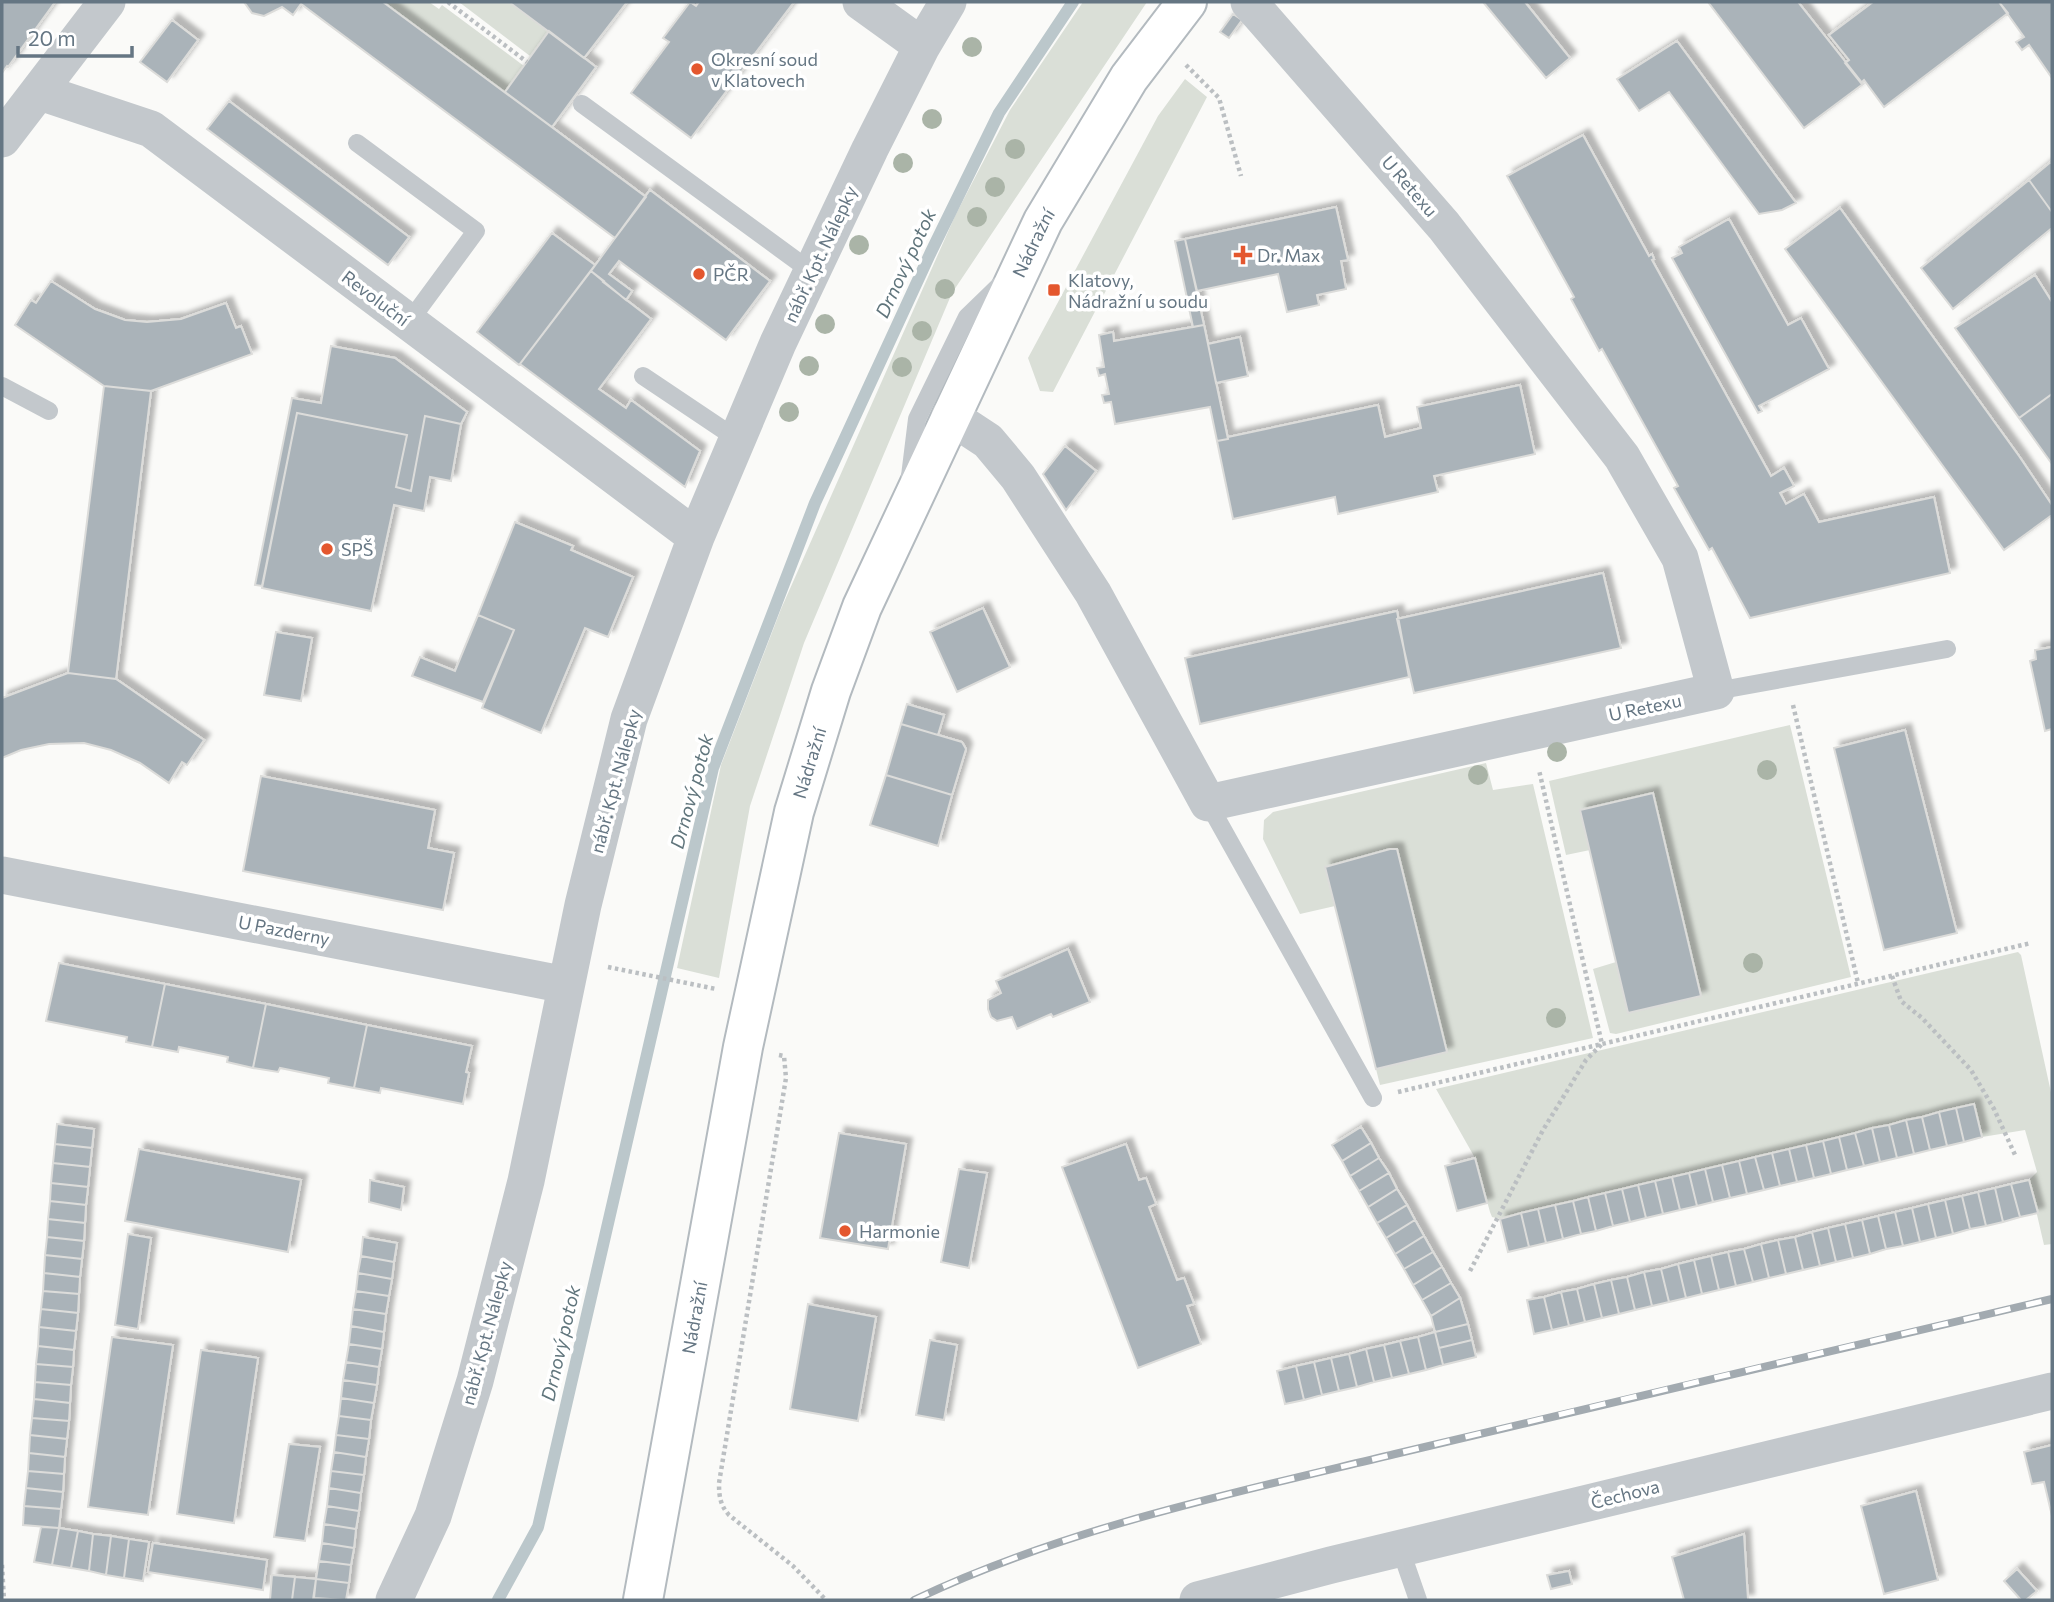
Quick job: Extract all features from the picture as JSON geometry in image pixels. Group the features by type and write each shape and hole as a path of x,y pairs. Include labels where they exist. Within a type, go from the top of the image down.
{"street":[{"path":"2,139 107,2"},
{"path":"861,2 922,46"},
{"name":"nábř. Kpt. Nálepky","path":"394,1600 433,1516 475,1381 526,1181 583,905 629,719 696,537 737,439 812,272 922,46 948,2"},
{"name":"Nádražní","path":"643,1600 737,1076 794,812 831,691 862,607 1043,221 1129,78 1187,2"},
{"name":"U Retexu","path":"1208,803 1716,691 1680,558 1622,457 1444,226 1249,2"},
{"name":"Revoluční","path":"40,92 151,129 696,537"},
{"path":"950,416 988,441 1018,477 1093,593 1208,803"},
{"name":"U Pazderny","path":"2,876 566,985"},
{"name":"Čechova","path":"1198,1600 1401,1548 2052,1391"}],"lane":[{"path":"582,104 812,272"},
{"path":"357,143 476,231 409,322"},
{"path":"906,510 917,419 967,317 1025,260"},
{"path":"643,376 737,439"},
{"path":"2,386 50,411"},
{"path":"1716,691 1947,649"},
{"path":"1208,803 1373,1098"},
{"path":"1401,1548 1418,1600"}],"path":[{"path":"448,2 527,62"},
{"path":"1178,57 1219,98 1241,176"},
{"path":"1787,678 1858,983"},
{"path":"1530,732 1602,1044"},
{"path":"1373,1098 2031,943"},
{"path":"596,964 721,990"},
{"path":"1892,976 1901,1001 1922,1018 1971,1070 2016,1157"},
{"path":"1470,1271 1543,1130 1586,1060 1602,1044"},
{"path":"784,1056 786,1078 719,1496 729,1515 793,1566 826,1600"},
{"path":"2,1565 4,1600"}],"shaded area":[{"path":"383,2 429,2 439,9 442,5 524,66 505,92"},
{"path":"459,2 509,2 549,31 530,56"},
{"path":"1083,2 1147,2 952,293 804,643 750,806 719,978 677,968 721,765 781,609 955,216 1010,110"},
{"path":"1185,79 1207,97 1053,392 1040,391 1028,358 1158,116"},
{"path":"1790,725 1851,977 1616,1034 1610,1033 1593,969 1616,962 1653,793 1581,810 1590,850 1566,855 1549,781"},
{"path":"1486,763 1493,790 1533,784 1593,1038 1380,1085 1376,1069 1447,1051 1397,849 1325,867 1335,906 1300,914 1263,839 1264,820 1273,812"},
{"path":"2018,952 2021,955 2052,1097 2052,1244 2044,1245 2029,1180 2037,1172 2025,1130 1982,1137 1973,1105 1500,1219 1492,1217 1475,1158 1436,1089"}],"building":[{"path":"2,2 55,2 2,73"},
{"path":"244,2 383,2 646,197 615,238 301,4 293,15 282,7 264,16 252,13"},
{"path":"509,2 627,2 584,58"},
{"name":"Okresní soud v Klatovech","path":"690,2 696,6 699,2 794,2 691,138 631,93 669,42 663,38"},
{"path":"1483,2 1525,2 1570,58 1546,78"},
{"path":"1708,2 1798,2 1863,84 1804,128"},
{"path":"1873,2 1999,2 2008,13 1884,107 1864,80 1861,83 1845,63 1849,60 1829,35"},
{"path":"1999,2 2052,2 2052,78 2029,45 2022,50 2016,42 2024,37"},
{"path":"1233,14 1242,20 1229,38 1220,32"},
{"path":"172,20 198,40 167,82 140,62"},
{"path":"549,31 596,67 552,127 505,92"},
{"path":"1677,41 1796,203 1782,210 1759,214 1669,92 1639,111 1617,79"},
{"path":"229,101 409,237 388,265 207,129"},
{"path":"1583,135 1649,256 1652,254 1652,260 1771,476 1784,468 1794,486 1780,493 1786,504 1804,494 1819,522 1934,497 1950,573 1750,618 1712,548 1709,550 1674,488 1678,486 1602,349 1599,351 1571,299 1574,297 1507,176"},
{"path":"2052,161 2052,212 2029,180"},
{"path":"2029,180 2052,212 2052,228 1953,309 1921,268"},
{"path":"650,190 770,281 726,340 619,261 609,274 632,291 626,300 591,271"},
{"path":"1336,207 1348,260 1341,261 1346,289 1317,295 1319,305 1287,312 1278,274 1197,291 1185,239"},
{"path":"1840,208 2052,505 2052,515 2004,550 1785,249"},
{"path":"1729,219 1788,325 1801,318 1829,369 1759,406 1762,411 1758,413 1672,258 1682,253 1679,247"},
{"path":"552,233 595,265 519,365 477,332"},
{"path":"1185,239 1204,325 1193,327 1175,241"},
{"path":"591,271 651,319 599,389 626,408 631,400 700,451 685,487 520,364"},
{"path":"2035,275 2052,302 2052,394 2019,418 1955,328"},
{"path":"51,281 95,309 125,320 147,322 181,319 226,303 236,328 241,326 252,354 151,391 104,386 15,325 31,300 36,303"},
{"path":"1204,325 1228,439 1217,441 1210,407 1115,424 1111,402 1104,403 1102,395 1109,394 1105,374 1099,376 1097,368 1104,367 1099,335 1113,332 1114,341"},
{"path":"1240,337 1248,376 1216,383 1208,344"},
{"path":"331,346 395,358 467,412 461,424 425,416 411,491 396,487 407,435 297,413 262,586 255,585 292,398 321,403"},
{"path":"1520,385 1535,454 1434,476 1438,492 1338,514 1335,497 1233,519 1217,441 1378,405 1385,437 1421,428 1417,407"},
{"path":"104,386 151,391 116,679 68,673"},
{"path":"2052,394 2052,464 2019,418"},
{"name":"SPŠ","path":"297,413 407,435 396,487 411,491 425,416 461,424 451,481 430,477 424,511 394,505 371,611 262,588"},
{"path":"1065,446 1096,471 1066,510 1043,474"},
{"path":"515,522 573,546 571,550 633,577 608,637 585,628 541,733 482,708 514,630 478,615"},
{"path":"1603,573 1621,648 1414,693 1397,619"},
{"path":"983,608 1010,667 957,692 930,632"},
{"path":"1397,611 1409,677 1200,724 1185,658"},
{"path":"478,615 514,630 483,702 412,676 420,657 455,671"},
{"path":"276,632 312,638 301,701 264,695"},
{"path":"2052,647 2052,729 2045,731 2030,661 2036,659 2035,650"},
{"path":"68,673 116,679 204,740 187,765 182,762 169,783 140,763 111,750 84,743 49,744 21,750 2,758 2,698"},
{"path":"907,704 944,715 938,735 901,724"},
{"path":"901,724 962,742 966,749 952,795 886,775"},
{"path":"1905,730 1957,933 1884,950 1834,748"},
{"path":"886,775 952,795 938,846 870,825"},
{"path":"261,776 435,810 428,848 454,853 443,910 243,871"},
{"path":"1653,793 1701,996 1628,1013 1580,810"},
{"path":"1397,849 1447,1052 1376,1069 1325,867"},
{"path":"1068,949 1090,1002 1053,1017 1051,1014 1017,1029 1012,1017 997,1021 991,1017 988,1000 1001,993 996,981"},
{"path":"59,963 165,984 152,1047 126,1042 127,1037 46,1021"},
{"path":"165,984 266,1004 253,1068 227,1062 228,1057 179,1047 178,1052 152,1047"},
{"path":"266,1004 367,1025 354,1088 328,1083 329,1078 280,1068 278,1072 253,1068"},
{"path":"367,1025 472,1046 463,1104 381,1088 380,1093 354,1088"},
{"path":"1974,1104 1982,1137 1964,1142 1956,1108"},
{"path":"1956,1108 1964,1142 1947,1146 1939,1112"},
{"path":"1939,1112 1947,1146 1930,1150 1922,1117"},
{"path":"1922,1117 1930,1150 1914,1154 1906,1120"},
{"path":"1906,1120 1914,1154 1897,1158 1889,1125"},
{"path":"57,1124 94,1129 92,1148 55,1144"},
{"path":"1889,1125 1897,1158 1880,1162 1872,1128"},
{"path":"1361,1127 1371,1143 1342,1161 1332,1145"},
{"path":"1872,1128 1880,1162 1864,1166 1855,1133"},
{"path":"839,1133 906,1144 888,1249 820,1238"},
{"path":"1855,1133 1864,1166 1847,1170 1839,1137"},
{"path":"1839,1137 1847,1170 1831,1174 1823,1141"},
{"path":"1823,1141 1831,1174 1814,1178 1806,1145"},
{"path":"1371,1143 1379,1158 1350,1176 1342,1161"},
{"path":"55,1144 92,1148 90,1167 53,1163"},
{"path":"1126,1144 1139,1180 1146,1178 1156,1204 1149,1207 1177,1280 1184,1278 1194,1304 1187,1306 1201,1344 1138,1368 1062,1167"},
{"path":"1806,1145 1814,1178 1797,1182 1789,1149"},
{"path":"139,1149 301,1180 288,1252 125,1221"},
{"path":"1789,1149 1797,1182 1780,1186 1772,1153"},
{"path":"1772,1153 1780,1186 1764,1190 1755,1157"},
{"path":"1755,1157 1764,1190 1747,1194 1739,1161"},
{"path":"1379,1158 1389,1173 1359,1191 1350,1176"},
{"path":"1475,1158 1487,1203 1457,1211 1445,1166"},
{"path":"1739,1161 1747,1194 1730,1198 1722,1165"},
{"path":"53,1163 90,1167 88,1187 51,1183"},
{"path":"1722,1165 1730,1198 1713,1202 1705,1169"},
{"path":"959,1169 987,1173 969,1268 941,1262"},
{"path":"1705,1169 1713,1202 1697,1206 1689,1173"},
{"path":"1389,1173 1397,1189 1368,1207 1359,1191"},
{"path":"1689,1173 1697,1206 1680,1210 1672,1177"},
{"path":"1672,1177 1680,1210 1663,1214 1655,1181"},
{"path":"370,1180 404,1187 401,1210 369,1202"},
{"path":"2029,1180 2038,1213 2020,1217 2011,1184"},
{"path":"1655,1181 1663,1214 1646,1218 1638,1185"},
{"path":"51,1183 88,1187 86,1205 50,1201"},
{"path":"2011,1184 2020,1217 2003,1222 1995,1188"},
{"path":"1638,1185 1646,1218 1630,1222 1622,1189"},
{"path":"1995,1188 2003,1222 1986,1226 1978,1192"},
{"path":"1397,1189 1407,1205 1377,1223 1368,1207"},
{"path":"1622,1189 1630,1222 1613,1226 1605,1193"},
{"path":"1978,1192 1986,1226 1970,1229 1962,1196"},
{"path":"1605,1193 1613,1226 1596,1231 1588,1197"},
{"path":"1962,1196 1970,1229 1953,1234 1945,1200"},
{"path":"1588,1197 1596,1231 1581,1234 1573,1201"},
{"path":"1945,1200 1953,1234 1936,1238 1928,1204"},
{"path":"50,1201 86,1205 85,1223 48,1219"},
{"path":"1573,1201 1581,1234 1563,1239 1555,1205"},
{"path":"1928,1204 1936,1238 1920,1242 1912,1208"},
{"path":"1407,1205 1415,1220 1386,1238 1377,1223"},
{"path":"1555,1205 1563,1239 1546,1243 1538,1209"},
{"path":"1912,1208 1920,1242 1903,1246 1895,1212"},
{"path":"1538,1209 1546,1243 1529,1247 1521,1213"},
{"path":"1895,1212 1903,1246 1886,1249 1878,1216"},
{"path":"1521,1213 1529,1247 1508,1252 1500,1219"},
{"path":"1878,1216 1886,1249 1870,1254 1862,1220"},
{"path":"48,1219 85,1223 84,1241 47,1237"},
{"path":"1415,1220 1424,1236 1395,1254 1386,1238"},
{"path":"1862,1220 1870,1254 1853,1258 1845,1224"},
{"path":"1845,1224 1853,1258 1836,1262 1828,1228"},
{"path":"1828,1228 1836,1262 1820,1266 1812,1232"},
{"path":"1812,1232 1820,1266 1803,1270 1795,1237"},
{"path":"128,1234 151,1238 138,1329 115,1325"},
{"path":"1424,1236 1433,1252 1404,1269 1395,1254"},
{"path":"47,1237 84,1241 82,1259 45,1255"},
{"path":"363,1237 397,1243 394,1262 361,1256"},
{"path":"1795,1237 1803,1270 1786,1274 1778,1240"},
{"path":"1778,1240 1786,1274 1769,1278 1761,1244"},
{"path":"1761,1244 1769,1278 1753,1282 1744,1249"},
{"path":"1744,1249 1753,1282 1736,1286 1728,1252"},
{"path":"1433,1252 1442,1267 1413,1285 1404,1269"},
{"path":"1728,1252 1736,1286 1719,1290 1711,1256"},
{"path":"45,1255 82,1259 80,1277 44,1273"},
{"path":"361,1256 394,1262 392,1279 358,1273"},
{"path":"1711,1256 1719,1290 1702,1294 1694,1260"},
{"path":"1694,1260 1702,1294 1686,1298 1678,1264"},
{"path":"1678,1264 1686,1298 1669,1302 1661,1269"},
{"path":"1442,1267 1451,1283 1422,1300 1413,1285"},
{"path":"1661,1269 1669,1302 1652,1306 1644,1272"},
{"path":"1644,1272 1652,1306 1635,1310 1627,1277"},
{"path":"44,1273 80,1277 79,1294 43,1291"},
{"path":"358,1273 392,1279 389,1296 356,1291"},
{"path":"1627,1277 1635,1310 1619,1314 1611,1280"},
{"path":"1611,1280 1619,1314 1602,1318 1594,1284"},
{"path":"1451,1283 1460,1298 1431,1316 1422,1300"},
{"path":"1594,1284 1602,1318 1585,1322 1577,1289"},
{"path":"1577,1289 1585,1322 1569,1326 1561,1292"},
{"path":"43,1291 79,1294 78,1313 41,1309"},
{"path":"356,1291 389,1296 386,1314 353,1309"},
{"path":"1561,1292 1569,1326 1552,1330 1544,1297"},
{"path":"1544,1297 1552,1330 1534,1334 1527,1300"},
{"path":"1460,1298 1468,1324 1435,1332 1431,1316"},
{"path":"808,1304 876,1317 858,1421 790,1409"},
{"path":"41,1309 78,1313 76,1331 39,1327"},
{"path":"353,1309 386,1314 384,1332 351,1326"},
{"path":"1468,1324 1472,1340 1439,1348 1435,1332"},
{"path":"351,1326 384,1332 382,1349 349,1344"},
{"path":"39,1327 76,1331 74,1350 38,1346"},
{"path":"1435,1332 1443,1365 1426,1370 1418,1337"},
{"path":"112,1337 173,1345 148,1515 88,1507"},
{"path":"1418,1337 1426,1370 1409,1374 1400,1341"},
{"path":"930,1340 957,1345 944,1420 916,1415"},
{"path":"1472,1340 1476,1357 1443,1365 1439,1348"},
{"path":"1400,1341 1409,1374 1392,1378 1384,1345"},
{"path":"349,1344 382,1349 379,1367 346,1362"},
{"path":"1384,1345 1392,1378 1374,1382 1366,1349"},
{"path":"38,1346 74,1350 73,1367 36,1364"},
{"path":"1366,1349 1374,1382 1357,1387 1349,1354"},
{"path":"201,1350 258,1358 234,1523 177,1514"},
{"path":"1349,1354 1357,1387 1339,1391 1331,1358"},
{"path":"1331,1358 1339,1391 1322,1395 1314,1362"},
{"path":"346,1362 379,1367 377,1385 343,1380"},
{"path":"1314,1362 1322,1395 1304,1400 1296,1366"},
{"path":"36,1364 73,1367 71,1385 35,1382"},
{"path":"1296,1366 1304,1400 1285,1404 1277,1371"},
{"path":"343,1380 377,1385 374,1403 341,1398"},
{"path":"35,1382 71,1385 70,1403 34,1399"},
{"path":"341,1398 374,1403 371,1420 339,1416"},
{"path":"34,1399 70,1403 69,1421 32,1418"},
{"path":"339,1416 371,1420 369,1439 336,1435"},
{"path":"32,1418 69,1421 67,1439 30,1435"},
{"path":"30,1435 67,1439 65,1457 29,1453"},
{"path":"336,1435 369,1439 366,1457 334,1452"},
{"path":"289,1444 320,1447 305,1541 274,1537"},
{"path":"2052,1445 2052,1516 2044,1482 2032,1484 2024,1452"},
{"path":"334,1452 366,1457 364,1475 331,1471"},
{"path":"29,1453 65,1457 64,1474 28,1471"},
{"path":"28,1471 64,1474 63,1492 26,1488"},
{"path":"331,1471 364,1475 361,1493 329,1488"},
{"path":"26,1488 63,1492 61,1509 24,1506"},
{"path":"329,1488 361,1493 359,1511 327,1506"},
{"path":"1916,1491 1938,1580 1884,1594 1861,1506"},
{"path":"24,1506 61,1509 59,1528 23,1525"},
{"path":"327,1506 359,1511 356,1529 324,1524"},
{"path":"324,1524 356,1529 354,1548 322,1543"},
{"path":"41,1527 59,1528 52,1565 34,1562"},
{"path":"59,1528 78,1531 71,1568 52,1565"},
{"path":"78,1531 93,1534 89,1571 71,1568"},
{"path":"93,1534 111,1536 106,1575 89,1571"},
{"path":"1744,1534 1748,1600 1684,1600 1672,1557"},
{"path":"111,1536 129,1539 124,1578 106,1575"},
{"path":"129,1539 149,1542 143,1581 124,1578"},
{"path":"153,1543 267,1560 263,1590 148,1572"},
{"path":"322,1543 354,1548 351,1565 319,1561"},
{"path":"319,1561 351,1565 349,1583 316,1579"},
{"path":"2017,1569 2037,1591 2026,1600 2021,1600 2004,1581"},
{"path":"1569,1571 1572,1584 1551,1589 1547,1575"},
{"path":"272,1575 295,1577 292,1600 270,1600"},
{"path":"295,1577 316,1579 313,1600 292,1600"},
{"path":"316,1579 349,1583 346,1600 314,1598"}],"waterway":[{"name":"Drnový potok","path":"498,1600 538,1527 713,768 815,503 930,254 999,113 1073,2"}],"railway":[{"path":"914,1600 1030,1552 1211,1498 2052,1299"}],"place":[{"name":"Okresní soud v Klatovech","path":"697,69"},
{"name":"Dr. Max","path":"1243,255"},
{"name":"PČR","path":"699,274"},
{"name":"Klatovy, Nádražní u soudu","path":"1054,290"},
{"name":"SPŠ","path":"327,549"},
{"name":"Harmonie","path":"845,1231"}]}
